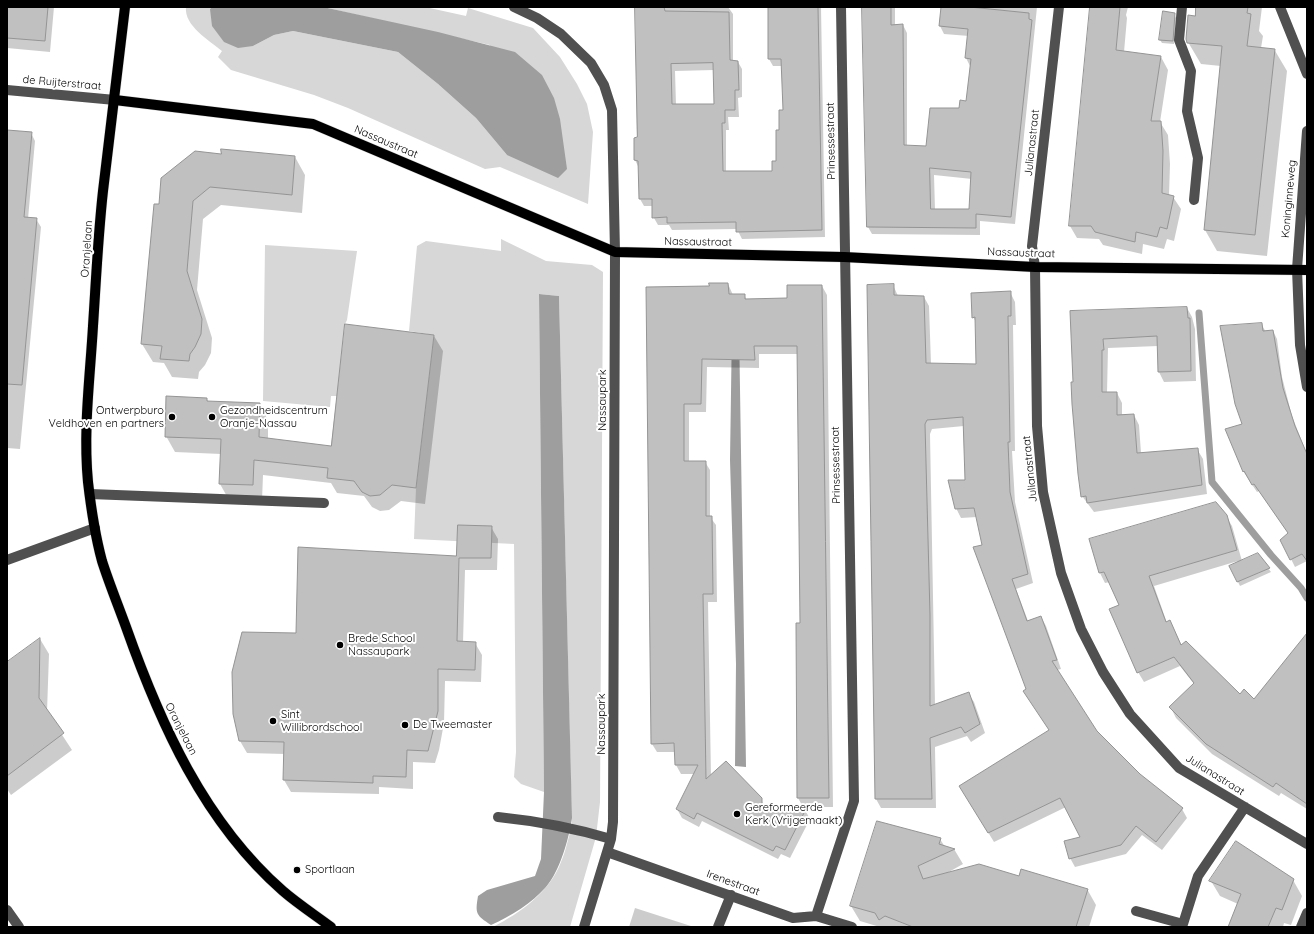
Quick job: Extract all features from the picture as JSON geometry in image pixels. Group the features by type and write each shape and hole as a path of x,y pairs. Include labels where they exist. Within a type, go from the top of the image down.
{"main road":[{"name":"Oranjelaan","path":"125,7 103,193 87,432 90,494 102,560 156,708 192,778 212,810 256,865 283,892 331,927"},
{"name":"Nassaustraat","path":"115,100 313,124 615,252 844,257 1035,266 1302,269"}],"street":[{"name":"Nassaupark","path":"514,7 536,18 561,34 591,63 604,85 612,110 615,252 614,822 611,838 584,927"},
{"name":"Prinsessestraat","path":"816,916 854,801 841,7"},
{"name":"Julianastraat","path":"1059,7 1032,246 1035,266 1037,426 1043,492 1061,573 1081,629 1103,672 1130,714 1179,768 1307,844"},
{"path":"1182,7 1179,40 1191,71 1187,111 1198,158 1194,200"},
{"path":"1280,7 1307,74"},
{"name":"de Ruijterstraat","path":"7,90 115,100"},
{"name":"Koninginneweg","path":"1307,131 1300,345 1307,387"},
{"path":"90,494 324,503"},
{"path":"7,560 95,528"},
{"path":"1136,911 1183,924 1198,876 1245,807"},
{"path":"498,817 538,821 583,830 611,838"},
{"name":"Irenestraat","path":"607,852 793,918 816,916 852,927"},
{"path":"718,927 731,895"},
{"path":"7,910 19,927"},
{"path":"1301,927 1307,913"}],"shaded area":[{"path":"186,7 212,7 210,9 253,46 274,35 293,31 398,52 438,84 476,118 507,155 490,45 323,7 425,7 466,16 468,8 533,28 560,57 577,84 587,104 593,132 588,204 500,167 485,169 348,108 314,95 231,70 218,57 222,51 198,32 193,26 186,14"},
{"path":"212,7 323,7 438,32 515,52 542,75 554,98 560,119 567,169 558,178 507,155 476,118 438,84 398,52 293,31 274,35 253,46 238,48 224,42 212,26 210,9"},
{"path":"501,239 546,261 592,265 603,272 600,802 596,837 570,927 493,927 523,908 550,883 563,858 572,826 559,296 539,294 544,792 521,784 514,777 516,752 514,544 414,539 416,488 434,335 409,331 417,246 426,241 501,251"},
{"path":"265,245 357,251 347,320 345,324 337,396 331,396 330,407 263,401"},
{"path":"539,294 559,296 572,818 569,835 560,863 546,887 521,909 491,925 482,919 478,914 478,896 487,890 535,876 541,859 544,792"},
{"path":"732,326 739,326 746,767 735,766 736,664 730,460"}],"building":[{"path":"7,7 48,7 45,41 7,38"},
{"path":"635,7 664,7 665,11 729,12 730,60 738,61 739,90 735,90 735,110 725,110 725,123 722,123 723,171 772,171 772,161 776,161 776,130 779,130 779,110 783,110 781,59 768,59 768,7 818,7 822,230 736,232 736,222 667,223 667,217 652,218 652,199 639,199 638,161 634,160 634,138 637,137","holes":["713,63 714,104 672,104 671,64"]},
{"path":"862,7 891,7 891,25 903,24 904,145 926,146 930,108 959,108 960,100 966,101 971,59 965,58 968,29 939,26 941,7 970,7 1029,13 1029,19 1032,20 1011,217 976,214 976,228 867,227","holes":["930,168 971,172 969,209 931,209"]},
{"path":"1090,7 1120,7 1116,50 1161,56 1151,121 1161,121 1163,151 1162,193 1174,196 1167,229 1160,227 1157,237 1136,232 1135,242 1095,232 1091,226 1069,226"},
{"path":"1196,7 1248,7 1247,13 1251,14 1247,46 1275,49 1255,235 1204,230 1222,46 1187,43 1188,15 1195,16"},
{"path":"1163,11 1175,13 1173,41 1159,40"},
{"path":"7,130 32,132 24,217 37,218 22,385 7,384"},
{"path":"221,149 295,156 292,195 210,187 193,201 187,271 202,319 201,334 190,354 189,361 160,359 162,346 141,344 154,204 159,204 161,178 195,151 221,154"},
{"path":"709,283 728,283 729,294 745,294 745,299 787,298 787,285 822,285 829,798 797,798 796,623 800,623 797,346 754,346 755,360 702,359 701,404 684,404 684,461 706,461 706,516 712,516 713,594 703,594 706,779 726,761 762,798 762,810 806,809 785,850 776,846 773,851 697,813 694,819 676,809 698,765 675,765 674,743 651,744 646,287 709,286"},
{"path":"894,284 894,295 924,296 926,363 976,364 975,317 972,318 971,293 1011,291 1011,316 1008,316 1010,442 1008,442 1010,492 1028,574 1012,579 1027,621 1041,616 1057,660 1052,661 1097,731 1140,774 1183,808 1156,842 1136,826 1121,845 1069,859 1064,841 1080,837 1060,798 988,833 959,786 1049,730 1023,691 1026,689 973,547 982,545 974,508 955,509 948,480 965,480 963,417 927,420 925,424 930,615 930,706 969,692 980,724 965,733 961,727 930,738 932,799 875,799 867,285"},
{"path":"1187,307 1188,318 1190,318 1191,371 1158,372 1157,336 1103,339 1104,350 1102,350 1102,392 1117,392 1117,415 1134,414 1137,453 1198,448 1202,485 1087,503 1086,496 1081,497 1078,474 1072,404 1071,382 1073,382 1070,311"},
{"path":"1262,323 1263,331 1273,330 1283,388 1295,426 1307,454 1307,561 1302,554 1290,560 1280,540 1288,533 1254,484 1252,485 1244,471 1243,472 1225,429 1242,424 1235,404 1220,326"},
{"name":"Gezondheidscentrum Oranje-Nassau","path":"345,324 434,335 416,488 392,485 380,495 370,496 362,492 354,481 327,478 328,468 254,460 253,485 219,484 221,439 165,437 166,396 207,398 207,401 260,403 259,437 331,446"},
{"path":"1216,502 1227,515 1237,550 1149,576 1166,622 1170,620 1181,645 1186,641 1240,694 1244,689 1254,699 1307,633 1307,804 1276,783 1273,787 1206,744 1169,707 1194,683 1174,657 1137,673 1109,609 1119,605 1104,572 1099,573 1089,539"},
{"path":"458,525 492,526 491,558 459,558 457,641 476,642 475,670 438,669 438,711 428,751 407,750 406,777 373,776 373,783 283,780 284,742 239,741 233,714 232,672 242,632 296,633 298,547 456,556"},
{"path":"1258,553 1270,568 1237,582 1229,566"},
{"path":"40,638 39,698 64,733 7,776 7,662"},
{"path":"877,821 941,838 939,844 955,849 918,866 923,879 979,864 1019,876 1021,869 1088,889 1076,927 913,927 885,916 879,920 875,913 850,906"},
{"path":"1236,841 1294,879 1282,910 1276,908 1268,927 1228,927 1241,894 1209,881"}],"waterway":[{"path":"1199,313 1212,482 1271,555 1301,588 1307,598"}],"place":[{"name":"Ontwerpburo Veldhoven en partners","path":"172,417"},
{"name":"Gezondheidscentrum Oranje-Nassau","path":"212,417"},
{"name":"Brede School Nassaupark","path":"340,645"},
{"name":"Sint Willibrordschool","path":"273,721"},
{"name":"De Tweemaster","path":"405,725"},
{"name":"Gereformeerde Kerk (Vrijgemaakt)","path":"737,814"},
{"name":"Sportlaan","path":"297,870"}]}
